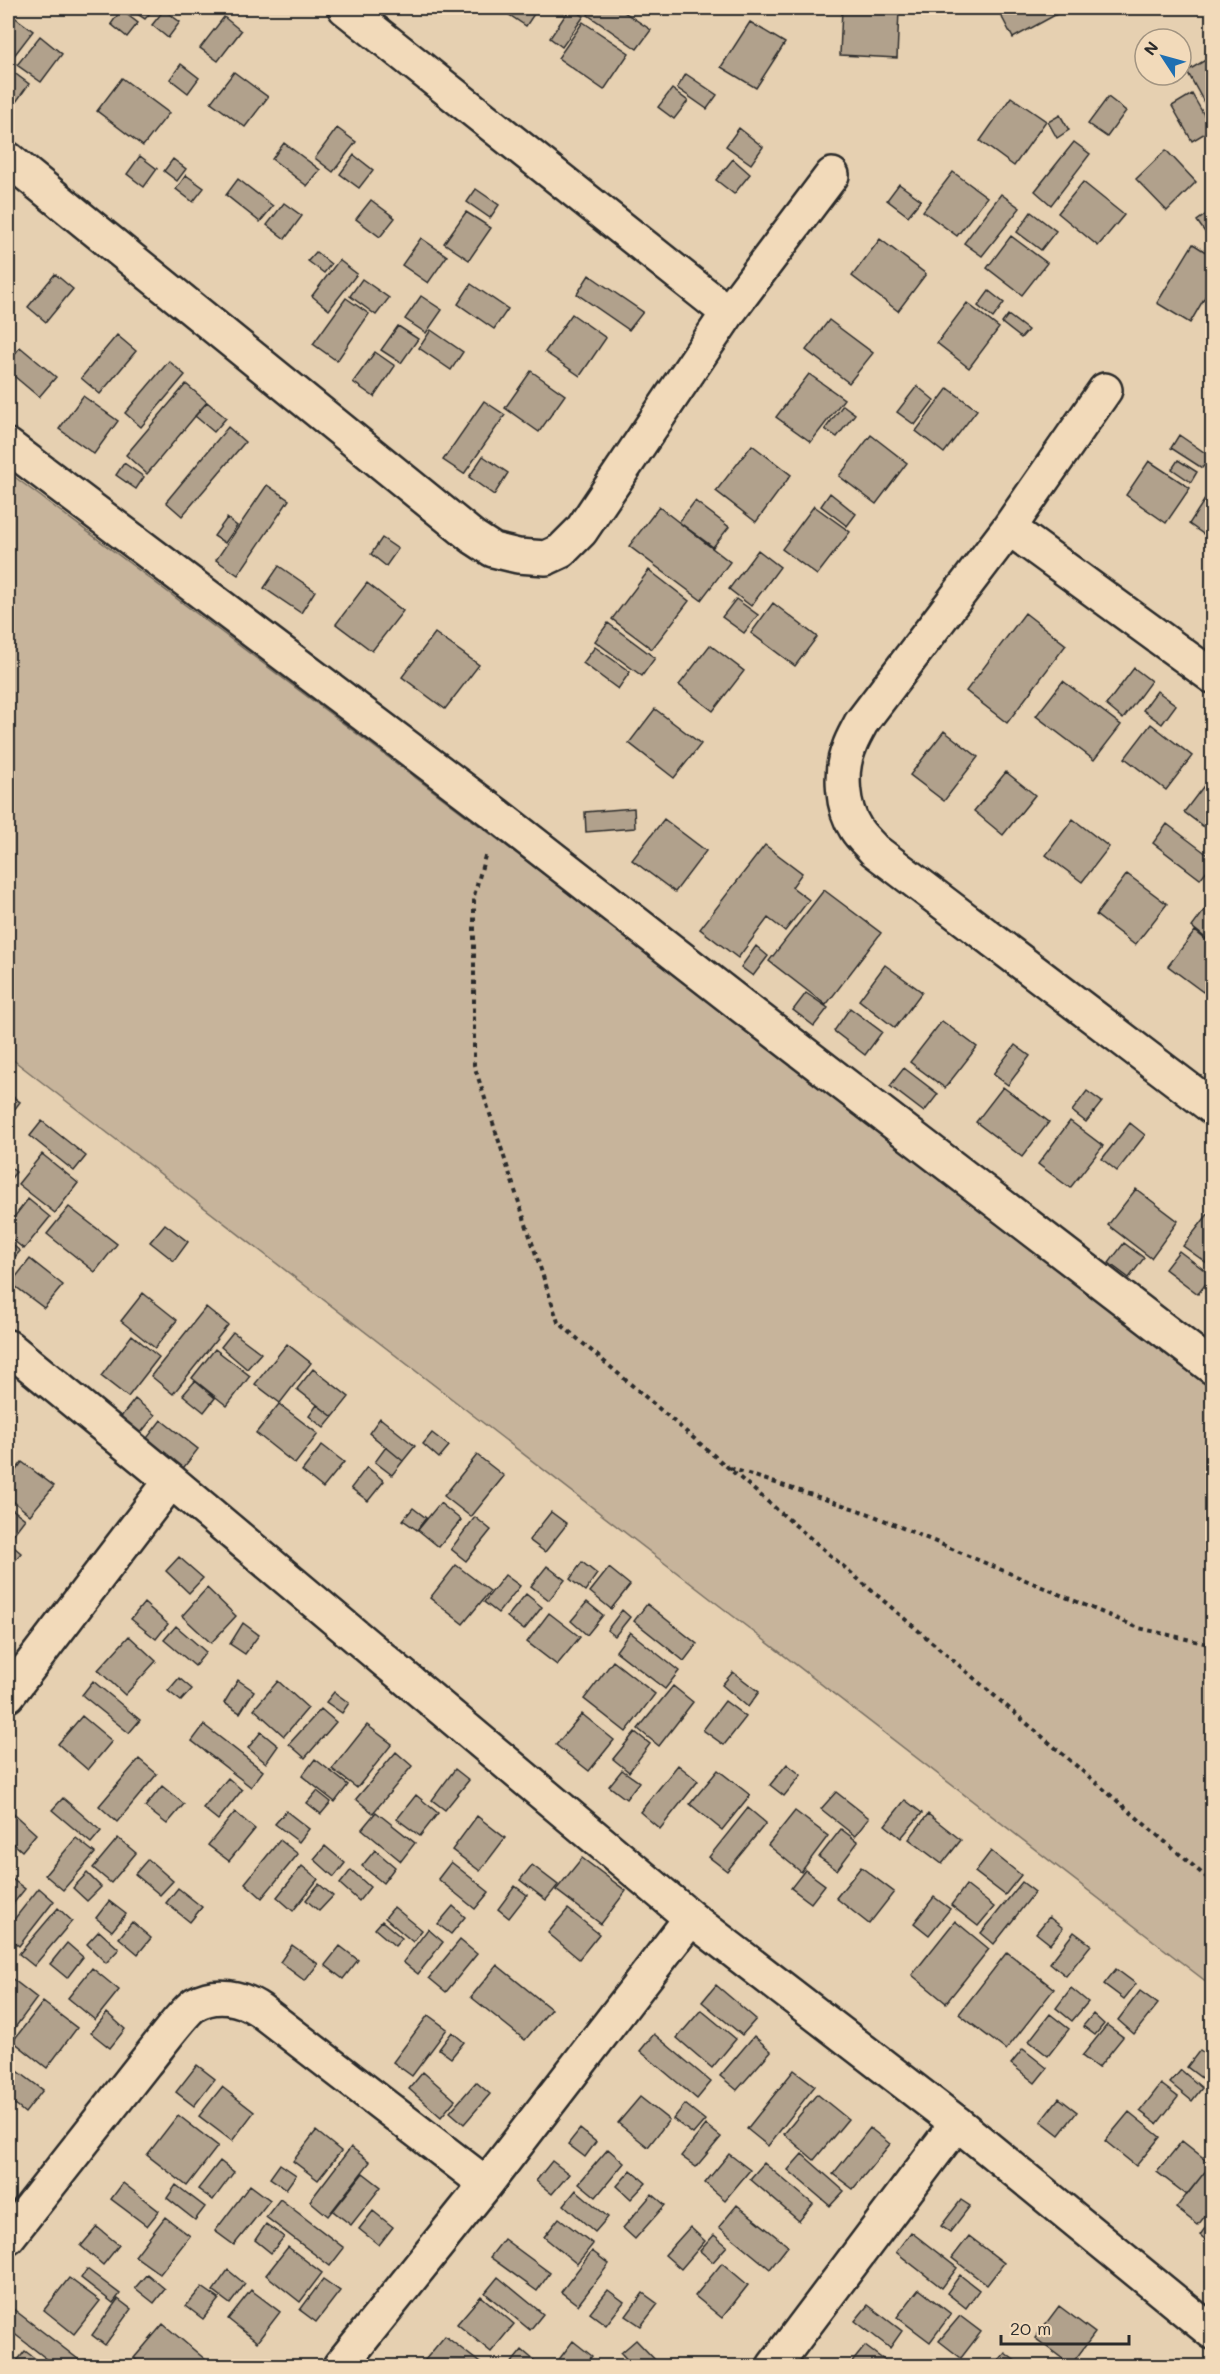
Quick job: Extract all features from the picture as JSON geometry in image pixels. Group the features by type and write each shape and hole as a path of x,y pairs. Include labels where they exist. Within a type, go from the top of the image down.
{"street":[{"path":"345,8 728,313"},
{"path":"8,159 474,537 493,550 518,556 546,558 561,551 581,531 728,313 832,175"},
{"path":"1106,390 1009,528 861,723 848,749 843,772 848,814 856,829 874,850 1212,1107"},
{"path":"8,446 497,815 741,1006 1212,1366"},
{"path":"1009,528 1212,676"},
{"path":"8,1347 692,1918 957,2123 1212,2332"},
{"path":"8,1695 171,1481"},
{"path":"340,2367 486,2184 692,1918"},
{"path":"8,2237 193,2006 207,1999 222,1997 239,2000 260,2010 486,2184"},
{"path":"774,2367 957,2123"}],"path":[{"path":"497,815 474,896 474,1065 558,1322 1212,1882"},
{"path":"727,1467 867,1513 1139,1628 1212,1645"}],"shaded area":[{"path":"8,472 1212,1375 1212,1986 8,1056"}],"building":[{"path":"8,8 17,8 8,20"},
{"path":"128,8 154,8 145,19"},
{"path":"499,8 538,8 526,26"},
{"path":"570,8 584,16 562,47 550,38"},
{"path":"592,8 618,8 651,30 637,49 588,15"},
{"path":"842,8 899,10 897,58 840,55"},
{"path":"997,8 1068,8 1013,38"},
{"path":"121,10 138,23 127,37 111,24"},
{"path":"164,10 180,22 168,38 152,25"},
{"path":"13,16 33,31 13,57 8,54 8,23"},
{"path":"224,17 241,31 218,61 200,48"},
{"path":"583,22 629,53 604,90 558,58"},
{"path":"750,22 785,43 756,88 721,67"},
{"path":"40,36 62,54 41,82 17,65"},
{"path":"1212,56 1212,117 1193,82 1193,67"},
{"path":"181,64 199,78 188,93 170,79"},
{"path":"9,69 29,84 16,102 8,96"},
{"path":"234,72 268,97 245,127 211,102"},
{"path":"686,74 717,95 707,109 677,88"},
{"path":"122,78 169,113 143,146 97,111"},
{"path":"672,89 688,101 674,119 658,107"},
{"path":"1192,94 1212,129 1192,141 1172,106"},
{"path":"1011,97 1046,121 1014,166 980,141"},
{"path":"1108,97 1126,111 1107,137 1088,124"},
{"path":"1060,115 1069,130 1057,138 1048,122"},
{"path":"337,128 356,142 333,172 315,158"},
{"path":"739,128 763,147 751,164 726,146"},
{"path":"1074,142 1090,154 1051,205 1035,191"},
{"path":"284,143 320,170 307,186 272,159"},
{"path":"1166,150 1196,182 1167,211 1136,179"},
{"path":"354,155 373,170 359,188 340,174"},
{"path":"140,156 157,169 144,187 127,174"},
{"path":"173,159 186,169 177,181 164,171"},
{"path":"733,159 750,174 734,194 716,180"},
{"path":"953,172 987,197 957,236 923,211"},
{"path":"186,175 204,188 193,202 176,189"},
{"path":"238,179 273,206 260,222 226,195"},
{"path":"1083,182 1124,215 1098,246 1058,213"},
{"path":"899,184 921,200 908,216 887,200"},
{"path":"476,189 499,205 490,218 467,202"},
{"path":"1001,194 1020,208 982,256 964,243"},
{"path":"371,200 395,218 380,237 356,219"},
{"path":"284,203 302,216 285,239 267,225"},
{"path":"1212,210 1212,236 1209,238 1197,221"},
{"path":"466,212 491,228 469,260 444,243"},
{"path":"1031,212 1056,231 1041,250 1017,232"},
{"path":"1011,236 1047,263 1022,295 987,268"},
{"path":"421,238 447,256 428,283 402,265"},
{"path":"880,239 926,274 898,311 852,276"},
{"path":"1193,244 1212,256 1212,285 1190,323 1157,303"},
{"path":"316,252 331,264 324,273 308,261"},
{"path":"339,260 357,274 329,310 312,296"},
{"path":"55,274 73,289 46,322 28,307"},
{"path":"589,275 643,312 629,330 577,294"},
{"path":"362,279 389,298 376,315 350,296"},
{"path":"471,284 508,309 494,329 458,304"},
{"path":"989,291 1004,303 993,318 978,306"},
{"path":"421,296 442,310 426,333 405,319"},
{"path":"346,298 369,314 337,361 313,344"},
{"path":"967,303 999,328 969,368 937,343"},
{"path":"572,314 606,338 580,376 545,352"},
{"path":"1008,315 1028,330 1021,338 1002,323"},
{"path":"829,320 873,353 849,383 806,350"},
{"path":"398,326 418,339 401,363 381,350"},
{"path":"431,330 463,352 451,370 419,348"},
{"path":"117,335 136,351 100,394 81,378"},
{"path":"20,347 56,377 39,397 8,371 8,363"},
{"path":"375,352 395,366 374,397 353,382"},
{"path":"169,361 185,375 141,427 125,413"},
{"path":"531,371 565,395 539,432 505,408"},
{"path":"809,374 844,399 811,442 776,417"},
{"path":"186,384 207,402 147,474 126,455"},
{"path":"917,386 934,400 915,425 897,412"},
{"path":"948,388 977,410 944,453 916,431"},
{"path":"83,396 118,421 94,454 59,429"},
{"path":"484,401 505,415 464,474 443,460"},
{"path":"207,402 226,418 214,432 195,416"},
{"path":"843,405 855,414 837,437 825,429"},
{"path":"228,427 245,442 182,516 166,502"},
{"path":"871,435 907,463 876,504 839,476"},
{"path":"1179,435 1211,457 1202,468 1171,448"},
{"path":"752,445 791,475 756,522 716,491"},
{"path":"483,456 508,473 494,495 469,477"},
{"path":"1178,460 1197,472 1191,482 1172,469"},
{"path":"1149,461 1190,488 1166,523 1126,495"},
{"path":"124,463 144,477 136,489 116,475"},
{"path":"267,485 289,500 238,575 216,560"},
{"path":"1212,491 1212,540 1189,524"},
{"path":"830,493 856,514 847,526 821,506"},
{"path":"695,501 729,527 713,547 679,522"},
{"path":"814,506 850,532 817,575 782,549"},
{"path":"659,507 730,562 701,600 629,546"},
{"path":"227,518 237,526 225,543 214,536"},
{"path":"382,538 398,549 386,566 371,554"},
{"path":"758,550 780,567 751,606 729,589"},
{"path":"279,566 315,591 301,613 264,588"},
{"path":"649,570 689,601 652,649 612,619"},
{"path":"367,583 403,611 372,651 336,624"},
{"path":"736,599 758,615 744,633 722,617"},
{"path":"773,603 817,637 795,666 751,633"},
{"path":"1025,613 1066,645 1007,723 966,691"},
{"path":"608,623 655,658 642,676 595,641"},
{"path":"435,633 479,665 445,709 402,677"},
{"path":"710,645 744,671 713,711 679,685"},
{"path":"595,647 630,672 618,689 583,663"},
{"path":"1134,668 1151,681 1123,719 1106,705"},
{"path":"1063,681 1121,725 1094,760 1036,716"},
{"path":"1157,691 1176,705 1162,724 1143,710"},
{"path":"655,709 701,744 674,778 629,743"},
{"path":"1151,724 1192,756 1166,790 1125,758"},
{"path":"944,731 978,757 944,801 910,775"},
{"path":"1006,772 1035,795 1003,835 974,811"},
{"path":"1212,775 1212,833 1184,812"},
{"path":"634,808 635,828 586,832 585,812"},
{"path":"664,819 706,851 675,892 632,860"},
{"path":"1073,819 1109,847 1082,882 1046,855"},
{"path":"1167,824 1212,858 1212,864 1200,879 1153,843"},
{"path":"765,845 802,873 792,887 809,900 785,931 768,918 738,958 700,929"},
{"path":"1127,874 1167,904 1135,945 1096,915"},
{"path":"824,890 881,933 826,1005 769,961"},
{"path":"1212,900 1212,934 1208,940 1192,927"},
{"path":"1195,931 1212,945 1212,979 1203,992 1168,966"},
{"path":"756,946 768,956 753,976 741,967"},
{"path":"885,965 922,992 895,1028 859,1000"},
{"path":"806,993 828,1008 814,1026 793,1010"},
{"path":"850,1008 882,1032 865,1055 834,1031"},
{"path":"942,1021 977,1047 945,1088 910,1062"},
{"path":"1015,1045 1030,1056 1008,1085 993,1074"},
{"path":"904,1068 938,1094 924,1112 890,1086"},
{"path":"1003,1087 1049,1122 1022,1157 976,1122"},
{"path":"1087,1091 1102,1102 1086,1122 1072,1111"},
{"path":"8,1093 20,1102 8,1118"},
{"path":"42,1121 86,1156 74,1171 30,1136"},
{"path":"1070,1121 1103,1146 1070,1188 1038,1164"},
{"path":"1130,1123 1145,1135 1117,1171 1102,1159"},
{"path":"42,1154 78,1183 55,1213 18,1184"},
{"path":"8,1165 16,1172 8,1182"},
{"path":"1136,1189 1178,1221 1151,1258 1108,1225"},
{"path":"28,1199 50,1217 24,1249 8,1236 8,1225"},
{"path":"69,1207 117,1244 95,1272 47,1234"},
{"path":"1212,1209 1212,1264 1211,1266 1183,1246"},
{"path":"165,1224 188,1242 174,1261 150,1242"},
{"path":"8,1241 20,1251 9,1264 8,1263"},
{"path":"1124,1243 1144,1258 1129,1278 1109,1263"},
{"path":"1179,1251 1212,1276 1198,1294 1165,1269"},
{"path":"30,1259 63,1285 44,1308 11,1283"},
{"path":"143,1293 177,1320 155,1348 121,1321"},
{"path":"206,1307 228,1325 173,1394 151,1376"},
{"path":"233,1332 261,1353 247,1369 221,1347"},
{"path":"132,1335 159,1357 128,1397 101,1376"},
{"path":"287,1344 311,1363 280,1403 255,1384"},
{"path":"215,1349 250,1376 227,1406 192,1378"},
{"path":"313,1369 349,1397 333,1417 297,1389"},
{"path":"195,1381 215,1398 204,1412 183,1395"},
{"path":"135,1399 155,1415 140,1434 120,1418"},
{"path":"279,1404 318,1434 295,1464 256,1433"},
{"path":"317,1405 333,1417 324,1428 309,1416"},
{"path":"380,1418 415,1446 403,1461 369,1433"},
{"path":"161,1420 198,1449 181,1471 144,1442"},
{"path":"432,1433 449,1446 439,1458 423,1444"},
{"path":"322,1445 344,1462 323,1488 302,1471"},
{"path":"386,1447 403,1461 392,1475 375,1462"},
{"path":"477,1455 504,1476 471,1517 444,1496"},
{"path":"22,1462 54,1486 30,1515 8,1497 8,1481"},
{"path":"367,1467 384,1481 368,1501 351,1488"},
{"path":"440,1503 461,1520 439,1547 418,1530"},
{"path":"8,1506 25,1519 12,1536 8,1533"},
{"path":"413,1508 426,1518 417,1530 403,1520"},
{"path":"551,1512 567,1524 545,1552 529,1540"},
{"path":"475,1517 491,1530 466,1561 451,1549"},
{"path":"8,1542 21,1553 9,1568 8,1566"},
{"path":"179,1557 203,1578 189,1593 166,1571"},
{"path":"582,1562 597,1574 585,1591 570,1579"},
{"path":"456,1565 490,1591 463,1624 430,1598"},
{"path":"547,1566 565,1580 549,1600 531,1586"},
{"path":"609,1568 630,1585 611,1609 590,1592"},
{"path":"505,1575 520,1586 498,1613 484,1602"},
{"path":"207,1588 236,1616 211,1643 182,1616"},
{"path":"526,1594 542,1607 524,1630 507,1617"},
{"path":"587,1602 603,1615 587,1635 571,1621"},
{"path":"144,1603 168,1624 156,1639 131,1619"},
{"path":"647,1604 697,1644 684,1661 634,1621"},
{"path":"622,1610 630,1617 615,1636 607,1630"},
{"path":"549,1613 580,1637 557,1665 527,1642"},
{"path":"243,1623 259,1635 245,1654 230,1644"},
{"path":"176,1626 206,1652 195,1666 164,1640"},
{"path":"630,1632 679,1671 665,1689 616,1651"},
{"path":"129,1636 156,1661 125,1695 98,1670"},
{"path":"613,1661 655,1694 626,1732 584,1699"},
{"path":"733,1672 759,1692 748,1707 722,1685"},
{"path":"179,1678 192,1689 181,1701 168,1691"},
{"path":"238,1680 254,1691 240,1713 224,1703"},
{"path":"93,1681 140,1720 129,1733 82,1695"},
{"path":"278,1681 308,1708 284,1736 254,1709"},
{"path":"673,1686 693,1702 659,1746 638,1729"},
{"path":"334,1692 349,1703 342,1713 326,1702"},
{"path":"725,1701 746,1717 724,1745 703,1730"},
{"path":"321,1709 336,1722 305,1758 289,1744"},
{"path":"582,1714 614,1740 589,1771 556,1745"},
{"path":"82,1716 112,1741 88,1770 58,1744"},
{"path":"204,1725 263,1771 251,1787 192,1741"},
{"path":"367,1725 392,1744 357,1788 332,1769"},
{"path":"261,1732 278,1746 266,1763 248,1748"},
{"path":"635,1732 650,1744 629,1772 613,1759"},
{"path":"396,1752 412,1766 373,1813 356,1799"},
{"path":"139,1759 157,1774 117,1822 99,1806"},
{"path":"315,1759 348,1785 335,1802 302,1776"},
{"path":"787,1764 801,1775 784,1796 770,1785"},
{"path":"678,1765 698,1781 660,1829 640,1812"},
{"path":"455,1769 469,1780 445,1810 432,1800"},
{"path":"622,1770 639,1782 626,1799 609,1786"},
{"path":"718,1770 750,1795 722,1830 690,1804"},
{"path":"228,1778 242,1790 218,1820 203,1808"},
{"path":"162,1786 184,1804 167,1824 145,1807"},
{"path":"317,1791 331,1802 321,1814 307,1803"},
{"path":"836,1792 869,1818 855,1836 821,1809"},
{"path":"416,1795 438,1813 420,1836 397,1819"},
{"path":"63,1798 101,1831 91,1843 52,1810"},
{"path":"905,1800 922,1813 901,1838 885,1825"},
{"path":"748,1808 766,1823 727,1871 709,1857"},
{"path":"8,1809 36,1834 22,1851 8,1839"},
{"path":"286,1811 309,1829 299,1842 275,1824"},
{"path":"795,1811 828,1836 801,1872 768,1845"},
{"path":"235,1812 255,1829 229,1861 208,1845"},
{"path":"376,1812 415,1843 401,1861 362,1829"},
{"path":"928,1814 961,1840 942,1864 909,1839"},
{"path":"477,1816 505,1838 480,1871 452,1850"},
{"path":"841,1829 858,1842 837,1870 819,1857"},
{"path":"76,1838 95,1853 63,1890 45,1875"},
{"path":"118,1838 136,1853 111,1883 93,1868"},
{"path":"280,1840 298,1854 262,1898 245,1883"},
{"path":"325,1846 345,1863 334,1877 314,1859"},
{"path":"375,1850 395,1867 383,1883 362,1866"},
{"path":"991,1851 1021,1875 1005,1895 975,1872"},
{"path":"582,1858 626,1891 601,1924 556,1890"},
{"path":"148,1859 173,1881 160,1895 135,1874"},
{"path":"451,1862 489,1892 475,1909 438,1879"},
{"path":"532,1865 558,1885 546,1900 520,1880"},
{"path":"302,1866 318,1879 293,1911 277,1897"},
{"path":"861,1867 894,1892 869,1924 836,1898"},
{"path":"351,1870 370,1887 359,1901 340,1884"},
{"path":"805,1870 825,1885 811,1903 791,1888"},
{"path":"87,1873 101,1887 87,1901 73,1888"},
{"path":"8,1876 25,1889 13,1904 8,1899"},
{"path":"1022,1882 1035,1892 994,1944 981,1933"},
{"path":"319,1884 333,1896 319,1911 306,1900"},
{"path":"966,1885 994,1907 978,1926 951,1905"},
{"path":"515,1886 527,1895 509,1918 498,1909"},
{"path":"39,1888 54,1901 19,1946 8,1937 8,1927"},
{"path":"178,1888 202,1907 190,1922 166,1903"},
{"path":"934,1897 950,1909 929,1935 914,1923"},
{"path":"109,1901 126,1914 112,1931 96,1918"},
{"path":"453,1906 465,1917 451,1934 438,1924"},
{"path":"394,1907 422,1930 413,1942 385,1918"},
{"path":"58,1908 72,1921 34,1966 19,1954"},
{"path":"568,1909 599,1934 579,1959 548,1933"},
{"path":"1049,1917 1063,1928 1050,1944 1036,1933"},
{"path":"382,1921 402,1938 395,1946 375,1929"},
{"path":"955,1921 989,1949 946,2003 912,1975"},
{"path":"132,1922 151,1938 138,1954 119,1938"},
{"path":"428,1929 443,1942 418,1974 403,1962"},
{"path":"99,1931 119,1949 106,1963 87,1944"},
{"path":"1074,1932 1091,1945 1066,1976 1050,1963"},
{"path":"460,1940 477,1954 446,1992 429,1978"},
{"path":"67,1943 83,1957 67,1978 50,1964"},
{"path":"292,1945 318,1964 305,1981 280,1962"},
{"path":"340,1946 358,1960 343,1979 325,1965"},
{"path":"1007,1952 1054,1989 1006,2050 959,2014"},
{"path":"497,1965 551,2009 525,2040 471,1997"},
{"path":"92,1968 119,1990 95,2020 68,1998"},
{"path":"1116,1969 1136,1984 1124,1999 1104,1984"},
{"path":"10,1977 37,1998 14,2029 8,2024 8,1980"},
{"path":"716,1985 756,2019 742,2035 702,2002"},
{"path":"1071,1988 1088,2002 1072,2021 1056,2008"},
{"path":"1140,1991 1158,2004 1134,2034 1118,2020"},
{"path":"43,2002 77,2028 47,2068 13,2041"},
{"path":"701,2010 736,2039 712,2068 677,2038"},
{"path":"107,2013 125,2029 110,2048 91,2033"},
{"path":"1050,2014 1069,2029 1048,2056 1029,2041"},
{"path":"1093,2014 1104,2024 1095,2035 1083,2026"},
{"path":"428,2015 447,2029 412,2076 393,2062"},
{"path":"1107,2025 1123,2037 1098,2068 1082,2056"},
{"path":"452,2032 464,2042 451,2058 439,2049"},
{"path":"654,2034 711,2082 697,2099 640,2051"},
{"path":"754,2036 771,2051 737,2090 720,2076"},
{"path":"1023,2049 1047,2068 1035,2083 1011,2064"},
{"path":"1200,2050 1212,2059 1212,2070 1204,2080 1187,2067"},
{"path":"197,2065 215,2079 194,2106 176,2092"},
{"path":"11,2066 43,2090 25,2113 8,2099 8,2070"},
{"path":"794,2070 815,2086 768,2146 747,2129"},
{"path":"1181,2070 1202,2088 1192,2101 1170,2083"},
{"path":"423,2072 455,2100 441,2117 409,2089"},
{"path":"476,2082 490,2094 464,2124 450,2112"},
{"path":"1161,2084 1178,2097 1157,2124 1140,2111"},
{"path":"222,2087 254,2112 232,2141 199,2116"},
{"path":"817,2094 848,2119 814,2160 784,2134"},
{"path":"640,2097 669,2120 648,2147 618,2123"},
{"path":"1059,2098 1077,2112 1059,2135 1041,2121"},
{"path":"685,2104 705,2120 693,2134 673,2119"},
{"path":"1129,2112 1160,2137 1136,2166 1105,2141"},
{"path":"178,2115 218,2146 187,2186 147,2155"},
{"path":"706,2125 721,2137 696,2167 681,2156"},
{"path":"870,2128 890,2144 853,2189 833,2174"},
{"path":"580,2129 596,2142 585,2157 568,2144"},
{"path":"316,2131 341,2151 318,2180 293,2161"},
{"path":"1182,2141 1211,2164 1187,2195 1157,2172"},
{"path":"351,2147 370,2162 328,2216 310,2201"},
{"path":"608,2149 624,2163 596,2197 579,2183"},
{"path":"729,2154 750,2170 725,2200 705,2183"},
{"path":"802,2154 844,2191 830,2206 788,2170"},
{"path":"220,2161 234,2172 213,2200 198,2189"},
{"path":"552,2161 569,2174 552,2194 536,2181"},
{"path":"764,2163 813,2204 799,2221 750,2179"},
{"path":"1212,2163 1212,2207 1198,2225 1176,2208"},
{"path":"280,2164 296,2175 286,2189 270,2178"},
{"path":"631,2170 646,2183 631,2199 617,2186"},
{"path":"363,2173 381,2187 351,2225 333,2211"},
{"path":"123,2183 159,2211 147,2226 111,2199"},
{"path":"176,2185 205,2207 195,2220 167,2198"},
{"path":"250,2185 270,2200 234,2245 215,2231"},
{"path":"576,2190 608,2217 595,2232 564,2205"},
{"path":"652,2194 665,2205 635,2239 623,2228"},
{"path":"280,2199 344,2248 330,2266 266,2217"},
{"path":"961,2200 970,2206 950,2232 941,2226"},
{"path":"737,2205 788,2246 770,2269 719,2227"},
{"path":"373,2211 393,2227 379,2245 359,2229"},
{"path":"165,2217 190,2236 160,2274 135,2256"},
{"path":"559,2218 593,2244 577,2264 544,2237"},
{"path":"1212,2218 1212,2245 1200,2235"},
{"path":"266,2224 284,2237 271,2253 255,2240"},
{"path":"97,2227 119,2245 103,2265 81,2246"},
{"path":"690,2227 705,2241 681,2269 665,2255"},
{"path":"911,2232 957,2268 942,2288 896,2252"},
{"path":"714,2235 727,2246 713,2262 700,2251"},
{"path":"969,2236 1004,2263 987,2285 952,2258"},
{"path":"504,2239 550,2273 537,2291 490,2257"},
{"path":"288,2247 322,2273 300,2302 266,2275"},
{"path":"592,2251 609,2264 578,2305 561,2292"},
{"path":"722,2263 748,2285 722,2318 695,2296"},
{"path":"87,2269 120,2294 113,2303 81,2278"},
{"path":"228,2270 245,2284 230,2304 213,2291"},
{"path":"147,2274 165,2289 154,2303 135,2288"},
{"path":"960,2275 979,2290 966,2308 947,2293"},
{"path":"498,2277 543,2314 530,2330 485,2293"},
{"path":"69,2278 100,2301 74,2334 44,2310"},
{"path":"323,2279 340,2291 316,2322 300,2310"},
{"path":"202,2287 219,2299 203,2319 186,2306"},
{"path":"919,2289 951,2314 930,2342 897,2317"},
{"path":"251,2290 280,2312 257,2342 228,2319"},
{"path":"608,2290 624,2302 606,2325 590,2313"},
{"path":"643,2293 658,2304 641,2326 626,2316"},
{"path":"481,2296 514,2324 491,2352 457,2324"},
{"path":"118,2299 131,2309 105,2345 92,2335"},
{"path":"8,2305 87,2366 56,2366 8,2329"},
{"path":"868,2305 902,2331 890,2348 855,2321"},
{"path":"1059,2306 1095,2333 1071,2365 1035,2338"},
{"path":"960,2316 981,2332 961,2358 939,2341"},
{"path":"163,2324 213,2366 144,2366 134,2358"},
{"path":"445,2336 484,2366 420,2366"},
{"path":"636,2340 661,2366 633,2366 621,2353"},
{"path":"573,2341 592,2356 584,2366 554,2366"},
{"path":"865,2346 892,2366 849,2366"},
{"path":"522,2350 536,2362 532,2366 509,2366"},
{"path":"25,2351 45,2366 13,2366"},
{"path":"1005,2353 1022,2366 994,2366"}]}
